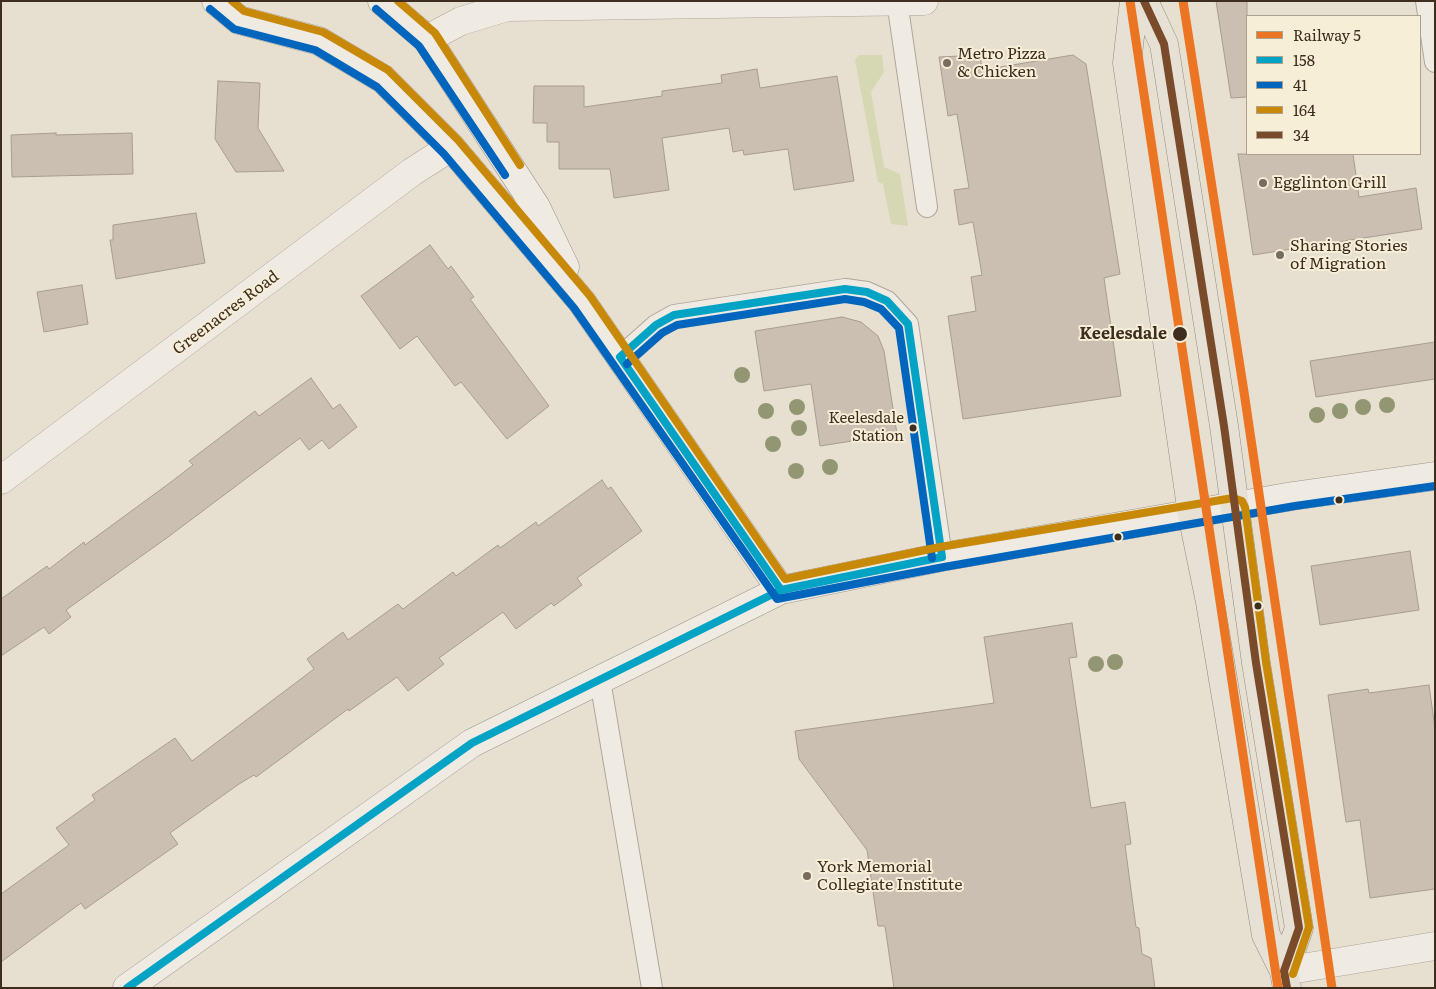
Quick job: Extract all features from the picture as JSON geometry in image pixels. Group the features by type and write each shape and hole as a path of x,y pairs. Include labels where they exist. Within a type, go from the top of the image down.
{"main road":[{"path":"216,1 240,20 319,41 383,79 451,147 582,302 781,590"},
{"path":"382,1 426,40 536,207 582,302"},
{"path":"426,40 461,21 506,6 664,2 924,1"},
{"path":"1134,1 1127,63 1192,514 1211,612 1266,935 1286,979"},
{"path":"1144,1 1164,44 1235,508 1256,663 1299,928 1286,979"},
{"name":"Greenacres Road","path":"1,480 412,172 451,147"},
{"path":"127,988 472,743 781,590 942,557 1235,508 1293,496 1435,476"},
{"path":"1286,979 1435,946"}],"lane":[{"path":"1426,1 1435,62"},
{"path":"897,2 927,207"},
{"path":"620,358 656,325 674,315 845,289 867,292 888,301 908,324 942,557"},
{"path":"600,680 652,988"}],"green space":[{"path":"859,55 882,55 884,72 871,92 884,167 900,174 908,226 891,224 883,184 878,182 855,60"}],"building":[{"path":"1216,1 1247,1 1246,97 1231,98"},
{"path":"980,55 982,70 1073,55 1086,64 1120,274 1104,278 1121,396 963,419 948,316 976,311 971,277 982,275 973,222 959,225 954,190 969,188 957,114 948,116 939,57"},
{"path":"757,69 760,88 837,76 854,181 794,190 788,149 744,155 743,150 733,152 729,128 662,138 669,190 614,198 610,169 559,169 559,142 547,142 547,123 533,123 534,86 584,86 584,107 662,96 662,91 722,83 721,75"},
{"path":"218,81 260,83 258,128 284,171 236,172 215,139"},
{"path":"56,133 56,135 132,133 133,174 12,177 11,135"},
{"path":"1238,154 1353,155 1359,197 1416,188 1422,229 1253,255"},
{"path":"196,213 205,263 116,279 110,240 113,240 113,225"},
{"path":"430,245 448,269 451,266 474,297 470,299 549,406 507,439 461,382 455,386 417,336 400,349 361,296"},
{"path":"82,285 88,324 44,332 37,292"},
{"path":"842,317 861,322 878,336 884,351 897,434 820,446 811,384 764,391 755,331"},
{"path":"1435,342 1435,379 1316,397 1310,361"},
{"path":"311,378 333,409 340,404 357,427 329,449 322,440 309,450 300,438 168,537 66,610 71,617 49,634 44,627 1,656 1,599 47,566 49,569 84,542 85,545 171,482 193,465 189,461 255,411 259,416"},
{"path":"602,480 608,489 611,487 642,531 577,578 582,585 554,606 551,603 516,629 503,612 439,658 444,664 408,691 397,677 349,711 348,709 256,777 254,775 239,784 170,833 178,844 85,909 81,903 1,962 1,894 69,845 56,828 95,800 92,795 175,738 192,761 314,669 307,659 343,632 348,640 398,604 403,609 453,572 456,576 498,545 500,548 536,522 538,526"},
{"path":"1410,551 1419,610 1320,625 1311,566"},
{"path":"1072,623 1077,657 1069,658 1091,808 1125,802 1131,844 1125,845 1136,927 1139,928 1142,954 1151,958 1155,988 894,988 885,926 878,926 867,850 799,759 795,731 994,703 984,637"},
{"path":"1429,685 1435,728 1435,889 1370,898 1360,820 1346,822 1328,695 1368,689 1369,693"}],"rail line":[{"name":"5","path":"1130,1 1278,988"},
{"name":"5","path":"1183,1 1244,392 1332,988"}],"transit line":[{"name":"164","path":"232,1 244,11 323,32 388,70 458,140 590,296 785,579 940,547 1233,498 1242,501 1245,507 1266,662 1309,927 1293,974"},
{"name":"164","path":"398,1 435,33 520,165"},
{"name":"34","path":"1144,1 1164,44 1224,426 1256,663 1299,928 1284,971 1287,988"},
{"name":"41","path":"210,9 234,29 315,50 377,87 444,154 574,308 777,599 944,567 1295,506 1435,486"},
{"name":"41","path":"376,9 419,46 505,175"},
{"name":"158","path":"620,357 656,325 674,315 845,289 867,292 887,301 908,324 942,557"},
{"name":"41","path":"627,364 662,333 677,325 845,299 864,302 881,309 899,328 932,558"},
{"name":"158","path":"620,357 781,590"},
{"name":"158","path":"127,988 472,743 781,590 942,557"}],"place":[{"name":"Metro Pizza & Chicken","path":"947,63"},
{"name":"Egglinton Grill","path":"1263,183"},
{"name":"Sharing Stories of Migration","path":"1280,255"},
{"name":"Keelesdale","path":"1180,334"},
{"name":"Keelesdale Station","path":"913,428"},
{"name":"York Memorial Collegiate Institute","path":"807,876"}]}
